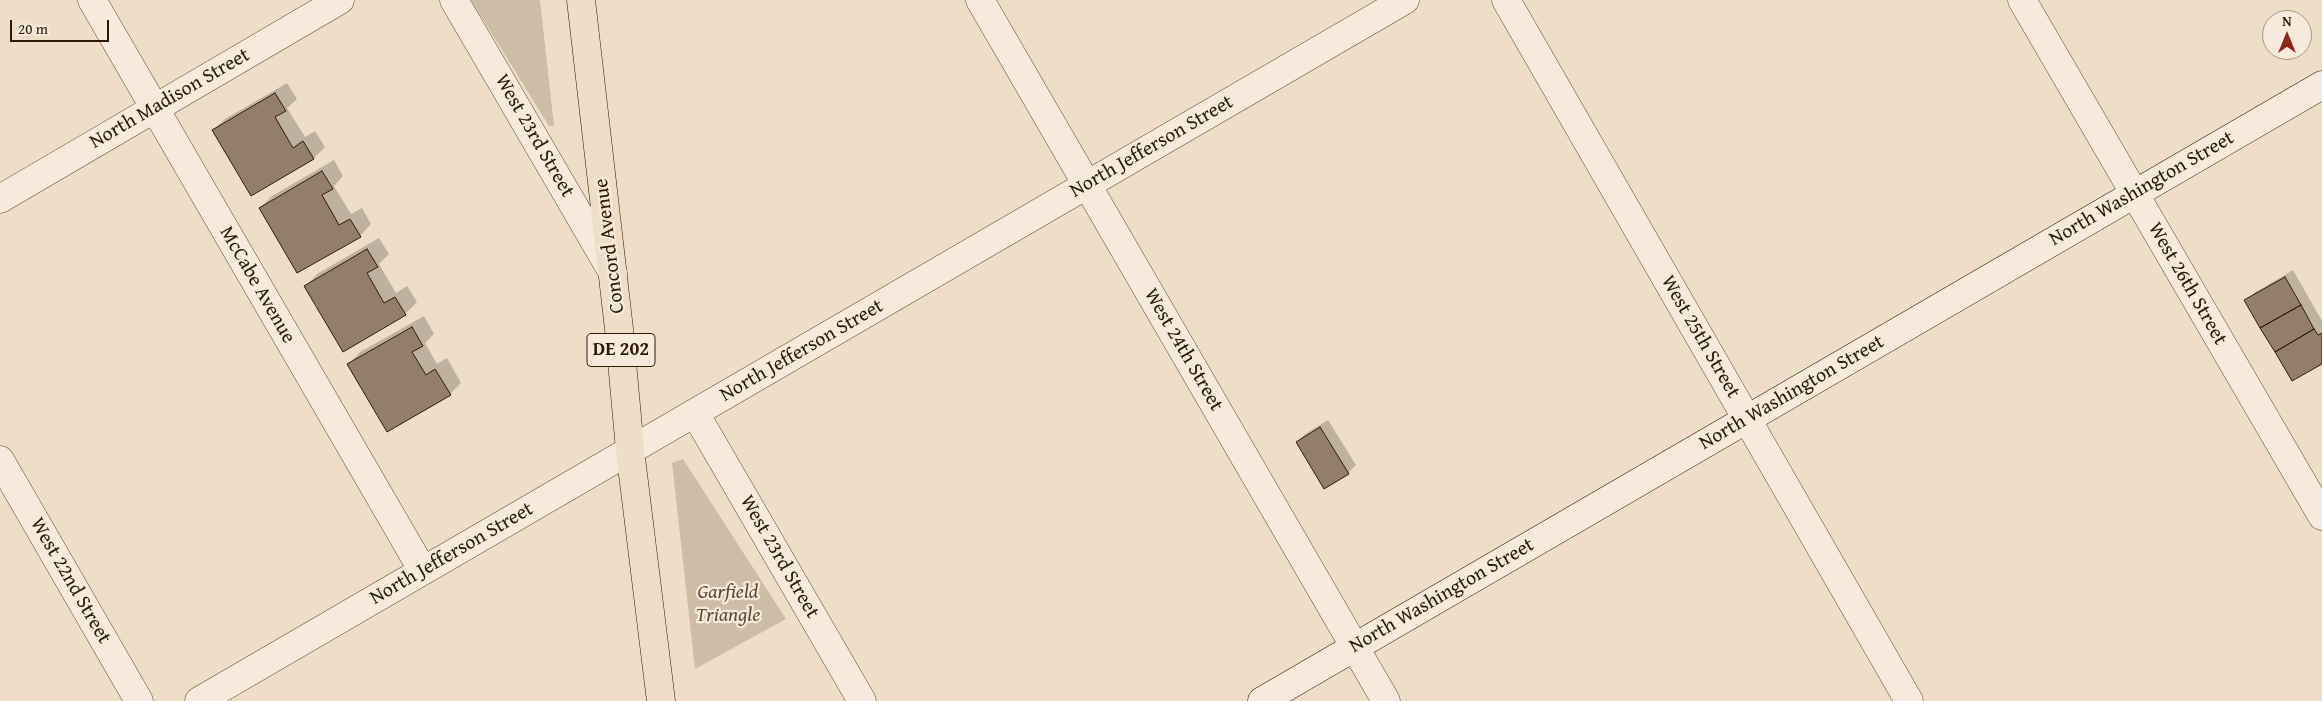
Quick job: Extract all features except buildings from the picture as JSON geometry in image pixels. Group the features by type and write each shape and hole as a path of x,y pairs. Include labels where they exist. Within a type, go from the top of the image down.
{"main road":[{"name":"Concord Avenue","path":"581,0 613,273 630,450 660,701"}],"street":[{"name":"McCabe Avenue","path":"92,0 423,571"},
{"name":"North Madison Street","path":"0,199 340,0"},
{"name":"West 23rd Street","path":"454,0 613,273"},
{"name":"West 24th Street","path":"980,0 1386,701"},
{"name":"North Jefferson Street","path":"199,701 1405,0"},
{"name":"West 25th Street","path":"1506,0 1909,701"},
{"name":"West 26th Street","path":"2022,0 2322,516"},
{"name":"North Washington Street","path":"1262,701 2322,85"},
{"name":"West 23rd Street","path":"695,412 862,701"},
{"name":"West 22nd Street","path":"0,460 139,701"}],"green space":[{"path":"471,0 540,0 554,126 549,126"},
{"name":"Garfield Triangle","path":"683,459 786,619 695,669 672,463"}]}
